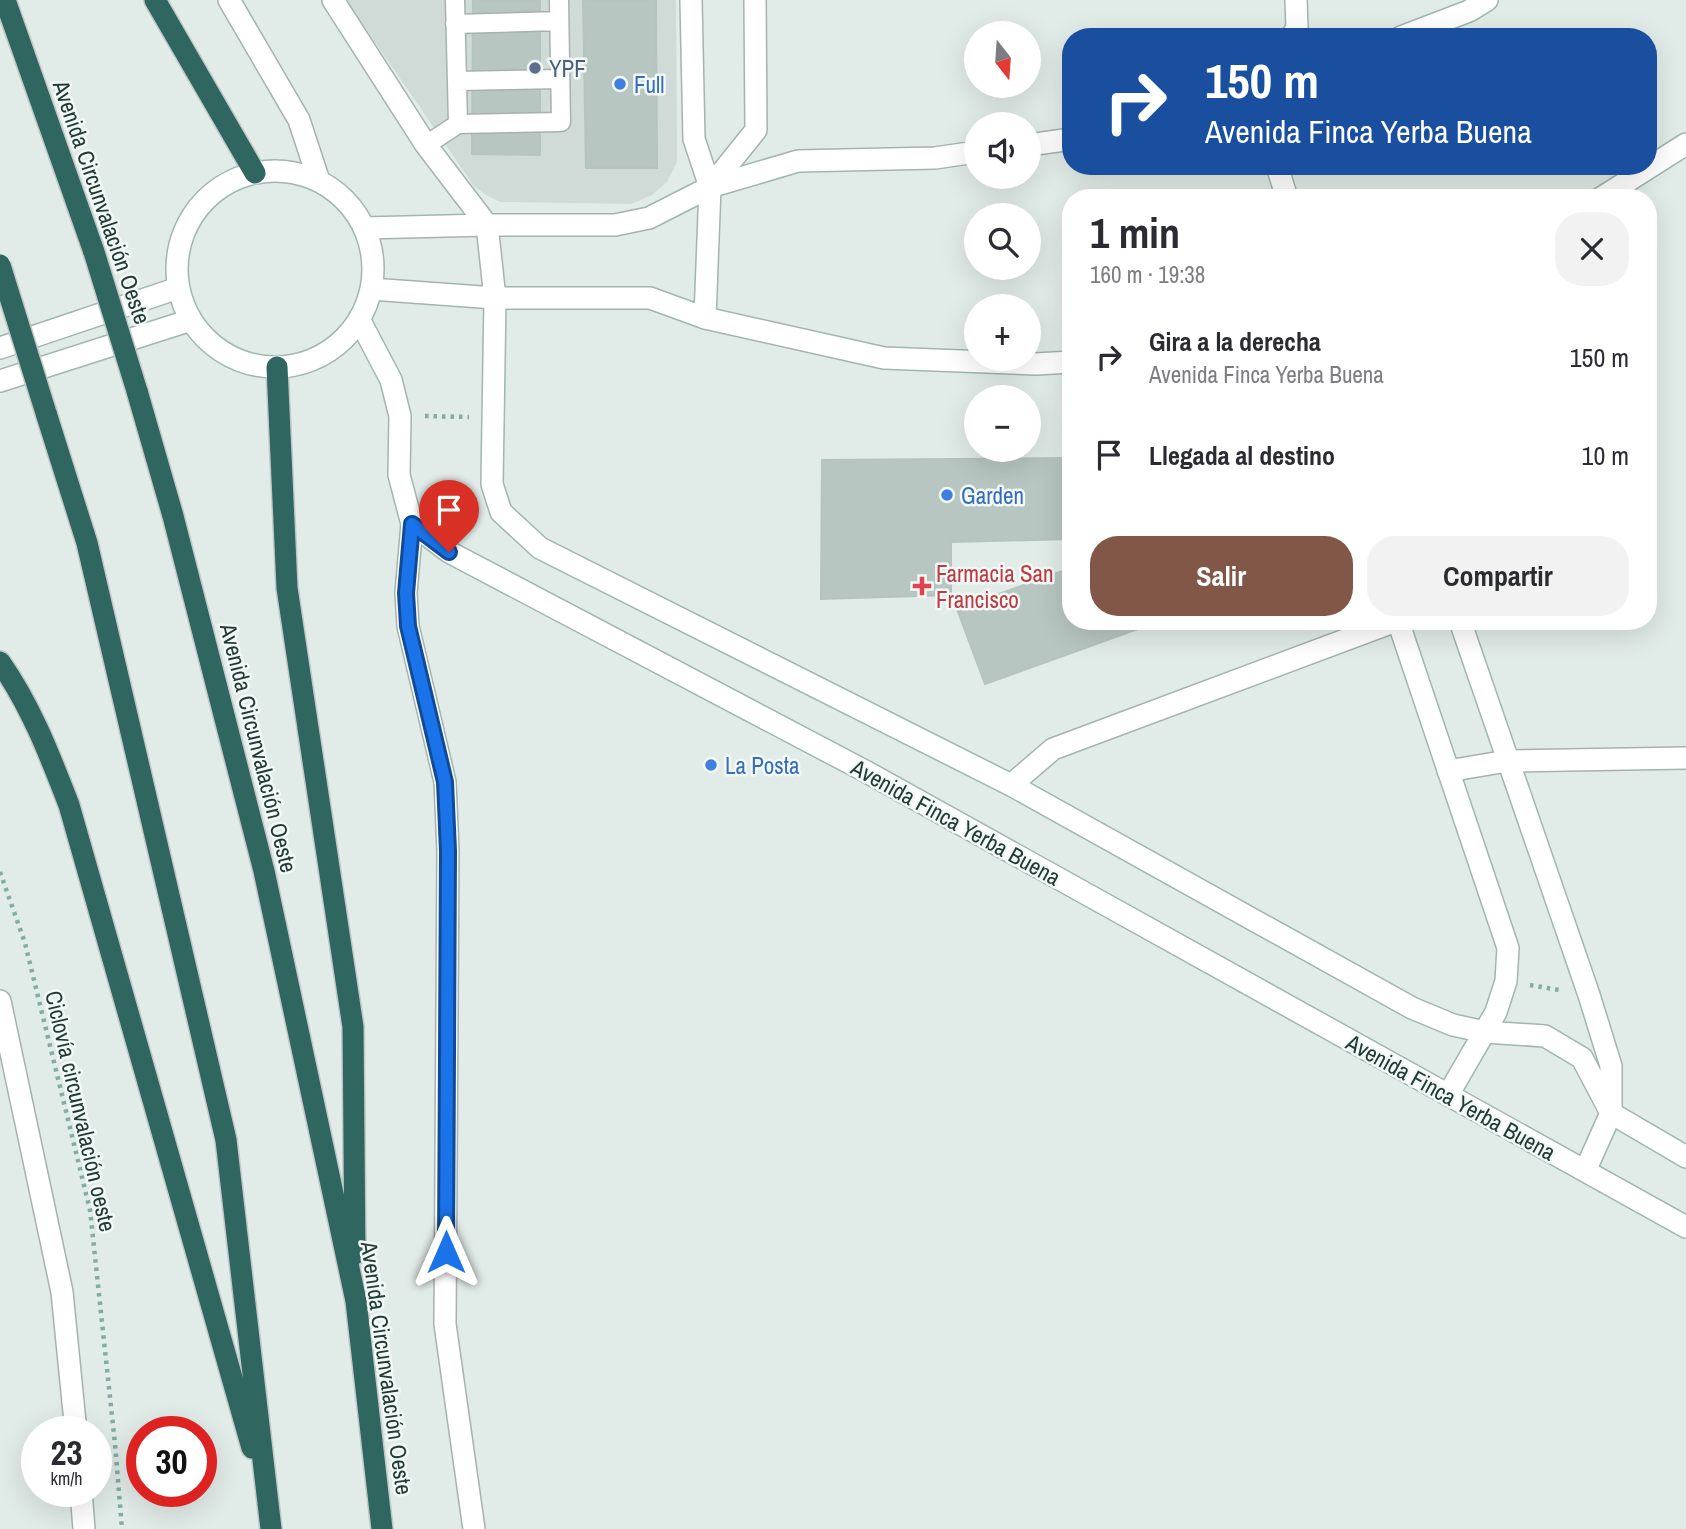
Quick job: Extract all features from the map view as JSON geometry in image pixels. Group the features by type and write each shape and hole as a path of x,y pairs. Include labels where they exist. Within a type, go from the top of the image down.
{"highway":[{"name":"Avenida Circunvalación Oeste","path":"5,0 94,252 137,391 173,516 264,871 356,1301 382,1529"},
{"path":"155,0 255,173"},
{"path":"0,265 87,543 226,1140 270,1518"},
{"path":"277,367 288,588 353,1027 356,1301"},
{"path":"0,662 41,733 69,805 270,1518"}],"street":[{"path":"229,0 299,120 318,181"},
{"path":"333,0 426,145 486,225 495,298 492,484 501,512 540,548 1011,785 1412,1008 1453,1026 1485,1032 1545,1036 1583,1058 1611,1113 1686,1157"},
{"path":"691,0 694,139 710,187 705,318"},
{"path":"710,187 756,130 755,0"},
{"path":"1296,0 1297,28"},
{"path":"1424,28 1487,0"},
{"path":"1041,143 1062,140"},
{"path":"1657,162 1686,144"},
{"path":"364,229 615,225 649,218 710,187 798,160 935,158 964,154"},
{"path":"287,172 318,181 345,200 364,229 373,257 371,289 359,319 338,344 309,361 277,367 243,362 213,346 191,320 178,288 177,258 185,229 202,203 226,184 255,173 287,172"},
{"path":"1615,189 1637,175"},
{"path":"0,348 178,288"},
{"path":"371,289 495,298 650,298 705,318 884,358 1036,364 1062,363"},
{"path":"359,319 391,380 400,416 399,475 412,524 406,593 408,626 445,782 448,851 445,1324 474,1529"},
{"path":"0,382 191,320"},
{"name":"Avenida Finca Yerba Buena","path":"412,524 449,552 877,778 1686,1227"},
{"path":"1011,785 1053,749 1373,630"},
{"path":"1400,630 1508,947 1506,981 1496,1012 1448,1095"},
{"path":"1463,630 1611,1066 1611,1113 1585,1171"},
{"path":"1448,771 1507,761 1686,758"},
{"path":"0,1001 62,1292 74,1416"},
{"path":"82,1507 84,1529"}],"lane":[{"path":"455,0 458,124"},
{"path":"426,145 458,124 561,122 559,0"},
{"path":"455,24 559,21"},
{"path":"457,81 560,79"}],"path":[{"name":"Ciclovía circunvalación oeste","path":"0,872 24,943 90,1210 122,1529"}],"shaded area":[{"name":"YPF","path":"346,0 676,0 677,162 667,182 652,195 631,204 500,202 486,195 474,186"}],"building":[{"path":"473,0 540,0 540,155 472,154"},
{"name":"Full","path":"583,0 656,0 657,168 586,168"},
{"name":"Garden","path":"1041,458 1062,458 1062,539 951,542 951,595 821,599 822,460 964,459 964,462 1041,462"},
{"path":"1062,571 1062,630 1135,630 985,684 957,609"}],"place":[{"name":"YPF","path":"535,68"},
{"name":"Full","path":"620,84"},
{"name":"Garden","path":"947,495"},
{"name":"Farmacia San Francisco","path":"922,586"},
{"name":"La Posta","path":"711,765"}],"route":[{"path":"446,1252 448,851 445,782 408,626 406,593 412,524 449,552"}]}
